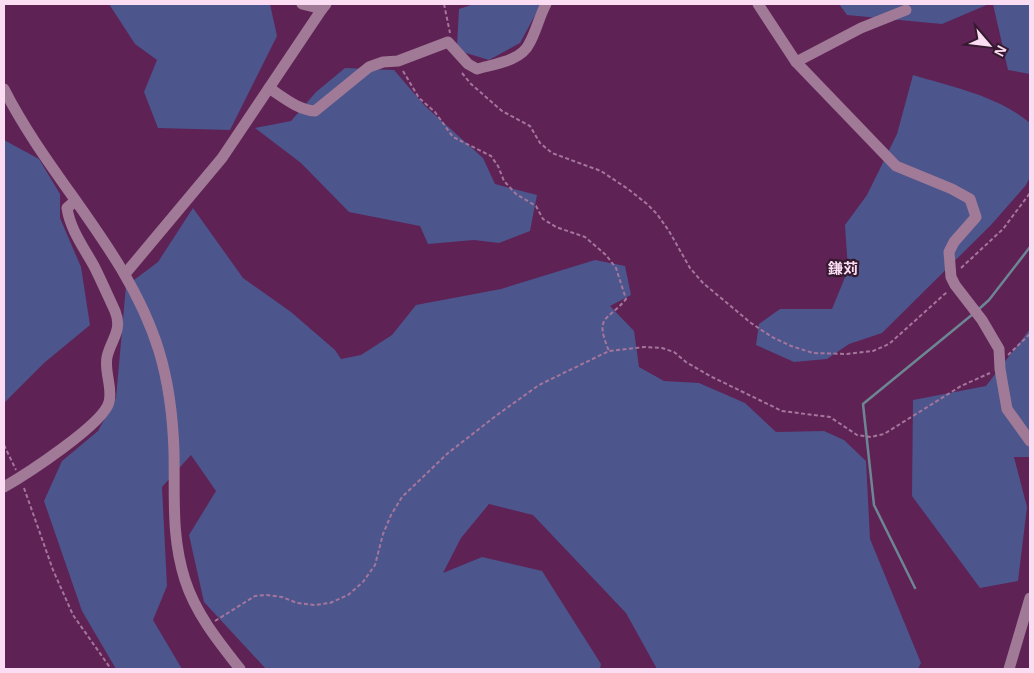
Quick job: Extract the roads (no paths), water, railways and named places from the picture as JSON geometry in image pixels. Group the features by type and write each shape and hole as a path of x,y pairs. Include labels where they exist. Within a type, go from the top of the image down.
{"street":[{"path":"125,274 222,158 324,6 302,4"},
{"path":"268,88 297,106 308,111 315,111 369,67 383,62 398,61 448,42 468,64 477,69 523,53 529,45 546,4"},
{"path":"758,4 796,62 896,166 952,189 970,199 976,217 954,242 949,252 953,281 982,320 999,349 1000,369 1007,409 1030,441"},
{"path":"796,62 861,28 906,10"},
{"path":"4,89 18,118 125,274 160,352 172,410 174,525 178,553 185,580 195,604 207,626 240,669"},
{"path":"4,487 39,466 79,435 105,412 109,405 110,397 106,372 107,358 117,331 118,320 68,216 67,208 74,201"},
{"path":"1009,669 1030,598"}],"waterway":[{"path":"979,309 989,300 1030,247"},
{"path":"915,588 874,505 863,404 973,314"}],"district":[{"name":"鎌苅","path":"843,268"}]}
